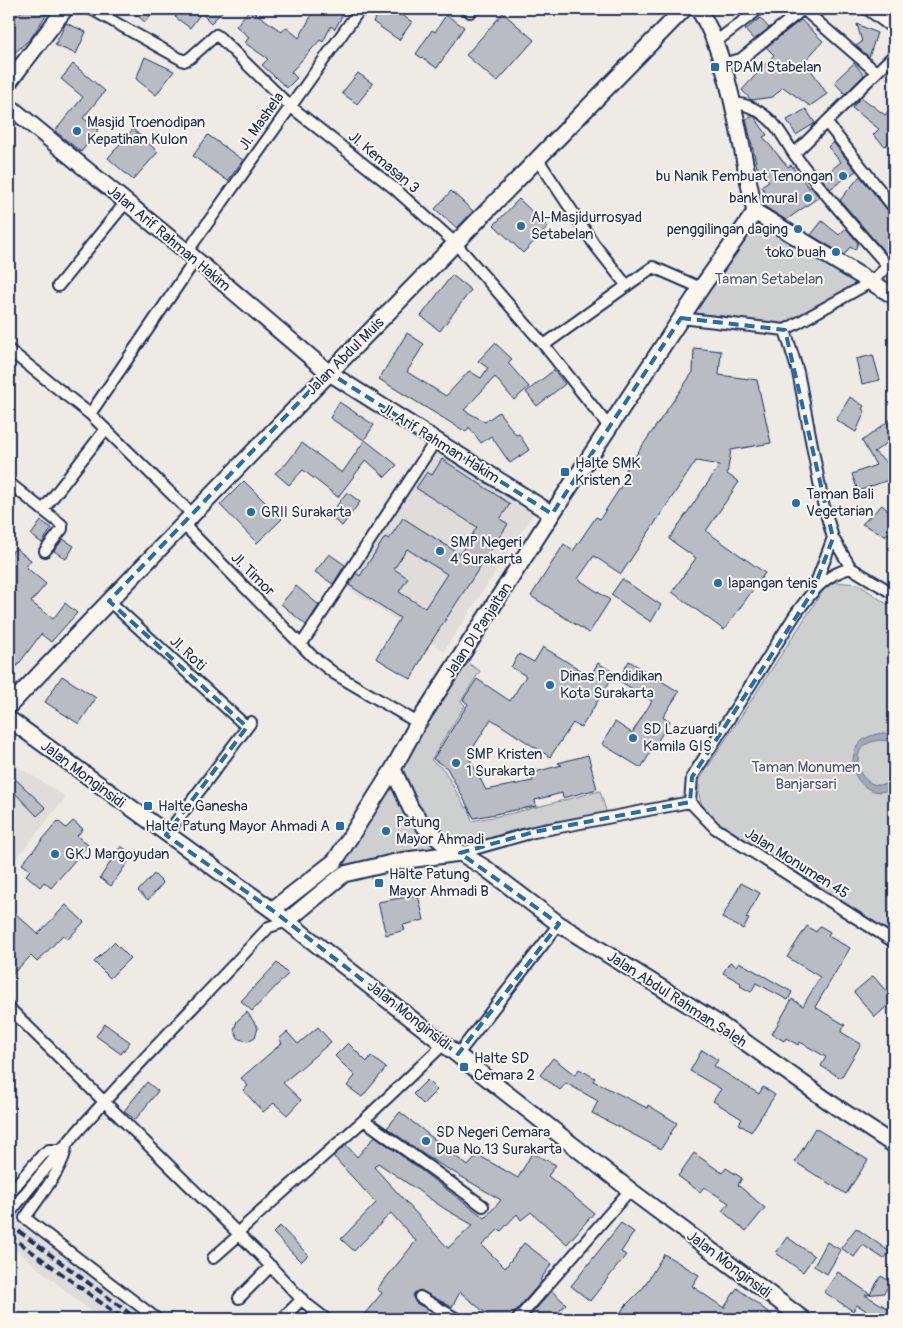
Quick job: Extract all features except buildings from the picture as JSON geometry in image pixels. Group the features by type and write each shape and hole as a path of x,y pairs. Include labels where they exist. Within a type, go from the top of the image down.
{"main road":[{"path":"9,82 65,9"},
{"name":"Jalan Abdul Muis","path":"9,706 328,372 456,244 536,158 684,9"},
{"path":"698,9 714,43 721,64 732,104 755,212 894,296"},
{"name":"Jalan Arif Rahman Hakim","path":"9,106 192,255 328,372"},
{"name":"Jalan DI Panjaitan","path":"272,910 335,861 393,769 418,724 552,514 701,288 755,212"},
{"name":"Jl. Arif Rahman Hakim","path":"328,372 552,514"},
{"name":"Jalan Monginsidi","path":"9,719 166,835 272,910 630,1190 803,1319"},
{"name":"Jalan Abdul Rahman Saleh","path":"393,769 411,809 425,827 442,841 485,868 559,924 721,1025 835,1106 894,1145"},
{"path":"335,861 332,868 336,873 344,874 400,861 460,853"},
{"path":"286,921 344,874"}],"street":[{"name":"Jl. Kemasan 3","path":"90,9 184,61 217,36 290,106 395,189 456,244 544,346 610,428"},
{"name":"Jl. Mashela","path":"90,414 290,106 360,9"},
{"path":"714,43 759,9"},
{"path":"721,64 741,59 803,9 876,72"},
{"path":"867,9 894,29"},
{"path":"794,154 894,55"},
{"path":"681,318 785,330 871,282 891,263 858,233 794,154 773,123 759,111 740,103 732,104"},
{"path":"826,122 894,208"},
{"path":"536,158 594,244 627,286"},
{"path":"58,286 126,202"},
{"path":"544,346 653,267 701,288"},
{"path":"785,330 798,372 823,503 833,538 851,568 894,594"},
{"name":"Jl. Timor","path":"9,350 90,414 301,645 336,674 418,724"},
{"path":"43,510 105,430"},
{"path":"301,645 436,440"},
{"path":"9,483 63,527 45,552"},
{"path":"812,591 833,538"},
{"path":"460,853 534,832 690,802 692,777 795,615 812,591 830,575 851,568"},
{"name":"Jl. Roti","path":"109,601 249,724 166,835"},
{"name":"Jalan Monumen 45","path":"690,802 715,828 894,942"},
{"path":"269,927 272,910"},
{"path":"9,1214 63,1147 269,927 286,921"},
{"path":"458,1054 559,924"},
{"path":"9,1008 103,1103 271,1266 302,1299 326,1319"},
{"path":"213,1258 445,1044"},
{"path":"364,1120 483,1206"},
{"path":"9,1193 43,1154 63,1147"},
{"path":"63,1147 65,1154 59,1166 25,1218 157,1319"},
{"path":"518,1319 630,1190"},
{"path":"239,1298 271,1266"},
{"path":"420,1297 457,1319"},
{"path":"282,1319 302,1299"}],"highlighted area":[{"path":"681,318 785,330 833,538 813,591 692,777 690,802 534,832 460,853 559,924 458,1054 272,910 166,835 247,727 109,601 328,372 552,514"}],"shaded area":[{"name":"SMP Negeri 4 Surakarta","path":"437,451 533,514 444,651 347,588"},
{"path":"884,733 894,736 894,744 880,740 865,745 859,753 858,765 853,766 854,752 860,742 870,736"},
{"path":"9,761 66,797 9,868"},
{"path":"859,770 866,779 874,784 878,785 894,781 894,788 881,792 870,790 860,783 854,771"},
{"path":"9,1216 150,1319 100,1319 9,1244"}],"green space":[{"name":"Taman Setabelan","path":"756,220 860,282 786,327 725,316 690,313"},
{"name":"Taman Monumen Banjarsari","path":"834,582 858,584 894,609 894,934 711,818 704,809 699,795 700,779 824,589"},
{"path":"463,660 480,671 461,701 465,705 431,760 444,770 465,807 469,808 472,821 513,813 600,791 607,814 544,823 507,832 461,849 436,829 417,807 398,768"},
{"path":"392,775 455,852 338,870 335,867"}],"railway":[{"path":"9,1224 137,1319"},
{"path":"9,1235 123,1319"}],"place":[{"name":"PDAM Stabelan","path":"715,67"},
{"name":"Masjid Troenodipan Kepatihan Kulon","path":"77,131"},
{"name":"bu Nanik Pembuat Tenongan","path":"843,176"},
{"name":"bank mural","path":"808,198"},
{"name":"Al-Masjidurrosyad Setabelan","path":"521,226"},
{"name":"penggilingan daging","path":"798,229"},
{"name":"toko buah","path":"836,252"},
{"name":"Halte SMK Kristen 2","path":"565,472"},
{"name":"Taman Bali Vegetarian","path":"796,503"},
{"name":"GRII Surakarta","path":"251,512"},
{"name":"SMP Negeri 4 Surakarta","path":"440,551"},
{"name":"lapangan tenis","path":"718,583"},
{"name":"Dinas Pendidikan Kota Surakarta","path":"550,685"},
{"name":"SD Lazuardi Kamila GIS","path":"633,738"},
{"name":"SMP Kristen 1 Surakarta","path":"456,763"},
{"name":"Halte Ganesha","path":"148,806"},
{"name":"Halte Patung Mayor Ahmadi A","path":"340,826"},
{"name":"Patung Mayor Ahmadi","path":"386,831"},
{"name":"GKJ Margoyudan","path":"55,854"},
{"name":"Halte Patung Mayor Ahmadi B","path":"379,883"},
{"name":"Halte SD Cemara 2","path":"464,1067"},
{"name":"SD Negeri Cemara Dua No.13 Surakarta","path":"426,1141"}]}
